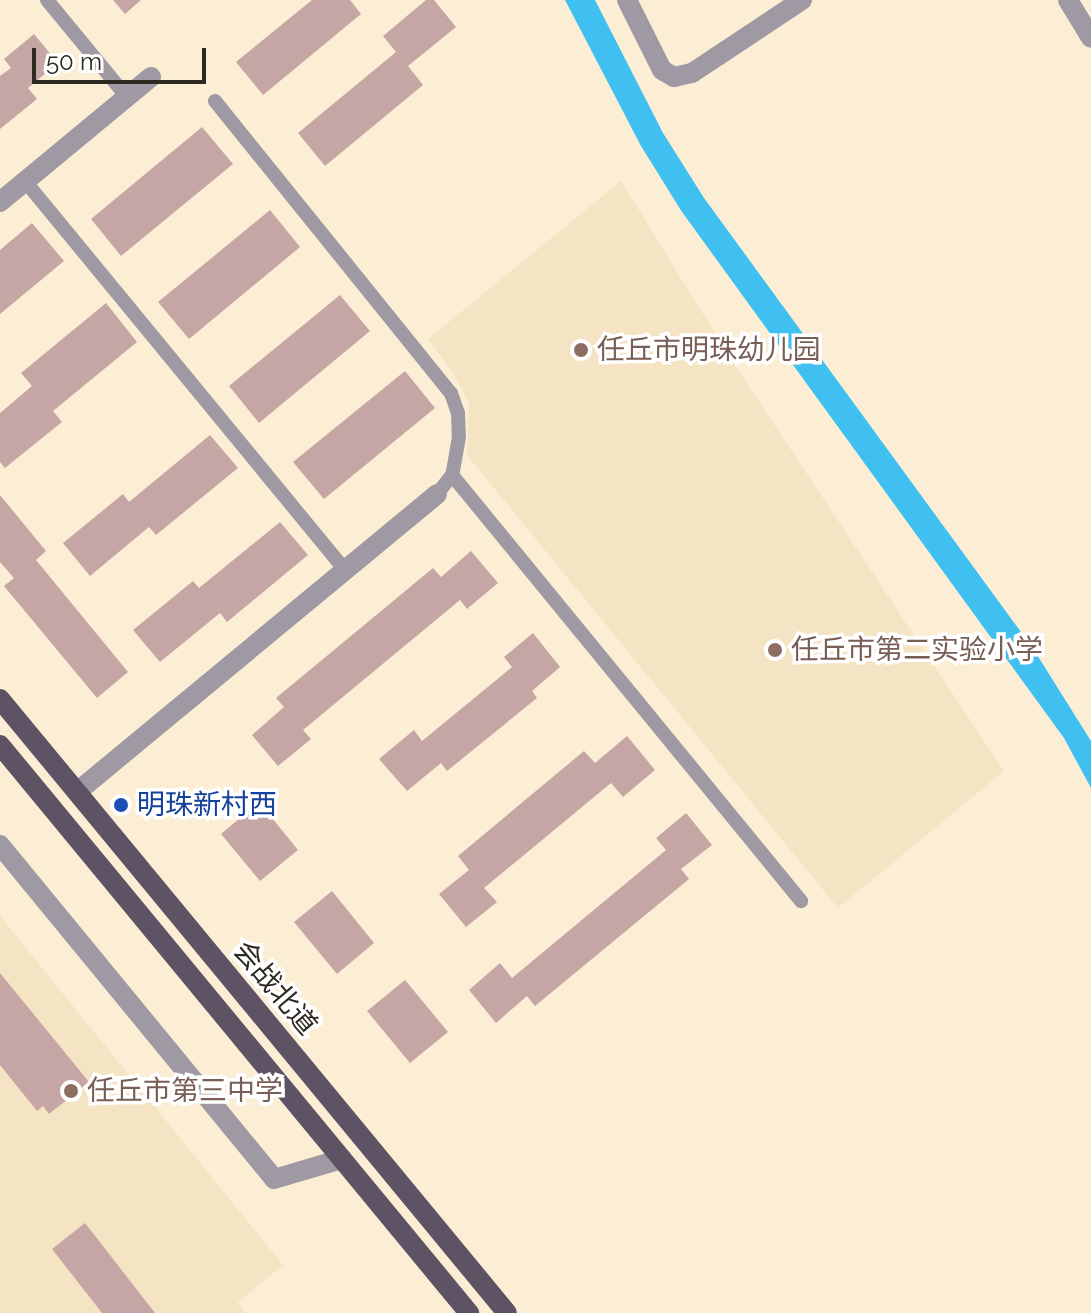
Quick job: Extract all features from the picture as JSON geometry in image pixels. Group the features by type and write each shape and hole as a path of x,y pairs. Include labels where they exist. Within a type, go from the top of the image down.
{"main road":[{"name":"会战北道","path":"0,699 507,1313"},
{"name":"会战北道","path":"0,745 469,1313"}],"street":[{"path":"627,0 662,70 674,77 692,73 802,0"},
{"path":"1068,0 1091,38"},
{"path":"0,202 151,77"},
{"path":"77,792 437,494"},
{"path":"0,845 274,1179 342,1159"}],"lane":[{"path":"47,0 127,97"},
{"path":"215,101 451,393 458,413 459,437 452,475 437,494"},
{"path":"25,181 345,570"},
{"path":"452,475 801,901"}],"shaded area":[{"name":"任丘市第二实验小学","path":"621,181 732,361 1004,771 838,908 467,455 469,404 455,376 428,339"},
{"name":"任丘市第三中学","path":"0,916 283,1265 238,1302 246,1313 0,1313"}],"water":[{"path":"565,0 595,0 663,133 704,198 1034,650 1091,741 1091,788 1064,738 682,212 641,146"}],"building":[{"path":"113,0 141,0 125,14"},
{"path":"312,0 350,0 361,14 263,95 236,62"},
{"path":"426,0 434,0 456,27 408,66 423,85 325,166 298,133 396,52 383,36"},
{"path":"34,34 58,63 28,88 37,99 0,129 0,76 11,68 4,59"},
{"path":"202,127 233,164 121,256 91,219"},
{"path":"270,210 300,247 189,339 158,302"},
{"path":"32,223 64,261 0,314 0,250"},
{"path":"340,295 370,331 259,423 229,386"},
{"path":"106,303 137,342 53,411 62,422 5,468 0,462 0,413 32,386 21,373"},
{"path":"405,371 435,408 324,499 293,462"},
{"path":"210,435 238,468 156,535 149,527 90,576 63,543 123,494 129,502"},
{"path":"0,495 46,551 36,560 128,672 97,698 4,586 14,578 0,562"},
{"path":"280,522 308,555 227,622 220,613 160,662 133,630 193,581 199,588"},
{"path":"471,551 498,583 467,609 460,600 303,730 311,739 278,766 252,735 284,707 276,698 433,568 441,577"},
{"path":"533,633 560,667 532,691 537,698 447,771 441,763 407,791 379,759 414,730 422,741 512,667 504,657"},
{"path":"627,736 655,770 623,797 611,783 484,888 497,902 466,927 439,894 469,870 458,856 584,751 595,763"},
{"path":"259,802 298,850 260,881 221,834"},
{"path":"686,813 712,845 681,869 689,879 535,1006 527,996 496,1023 469,990 500,963 512,978 666,850 656,838"},
{"path":"332,891 374,943 337,974 294,922"},
{"path":"0,973 89,1082 49,1114 43,1106 37,1111 0,1065"},
{"path":"405,980 448,1032 410,1063 367,1011"},
{"path":"85,1223 155,1313 102,1313 52,1249"}],"place":[{"name":"任丘市明珠幼儿园","path":"581,350"},
{"name":"任丘市第二实验小学","path":"775,650"},
{"name":"明珠新村西","path":"121,805"},
{"name":"任丘市第三中学","path":"71,1091"}]}
